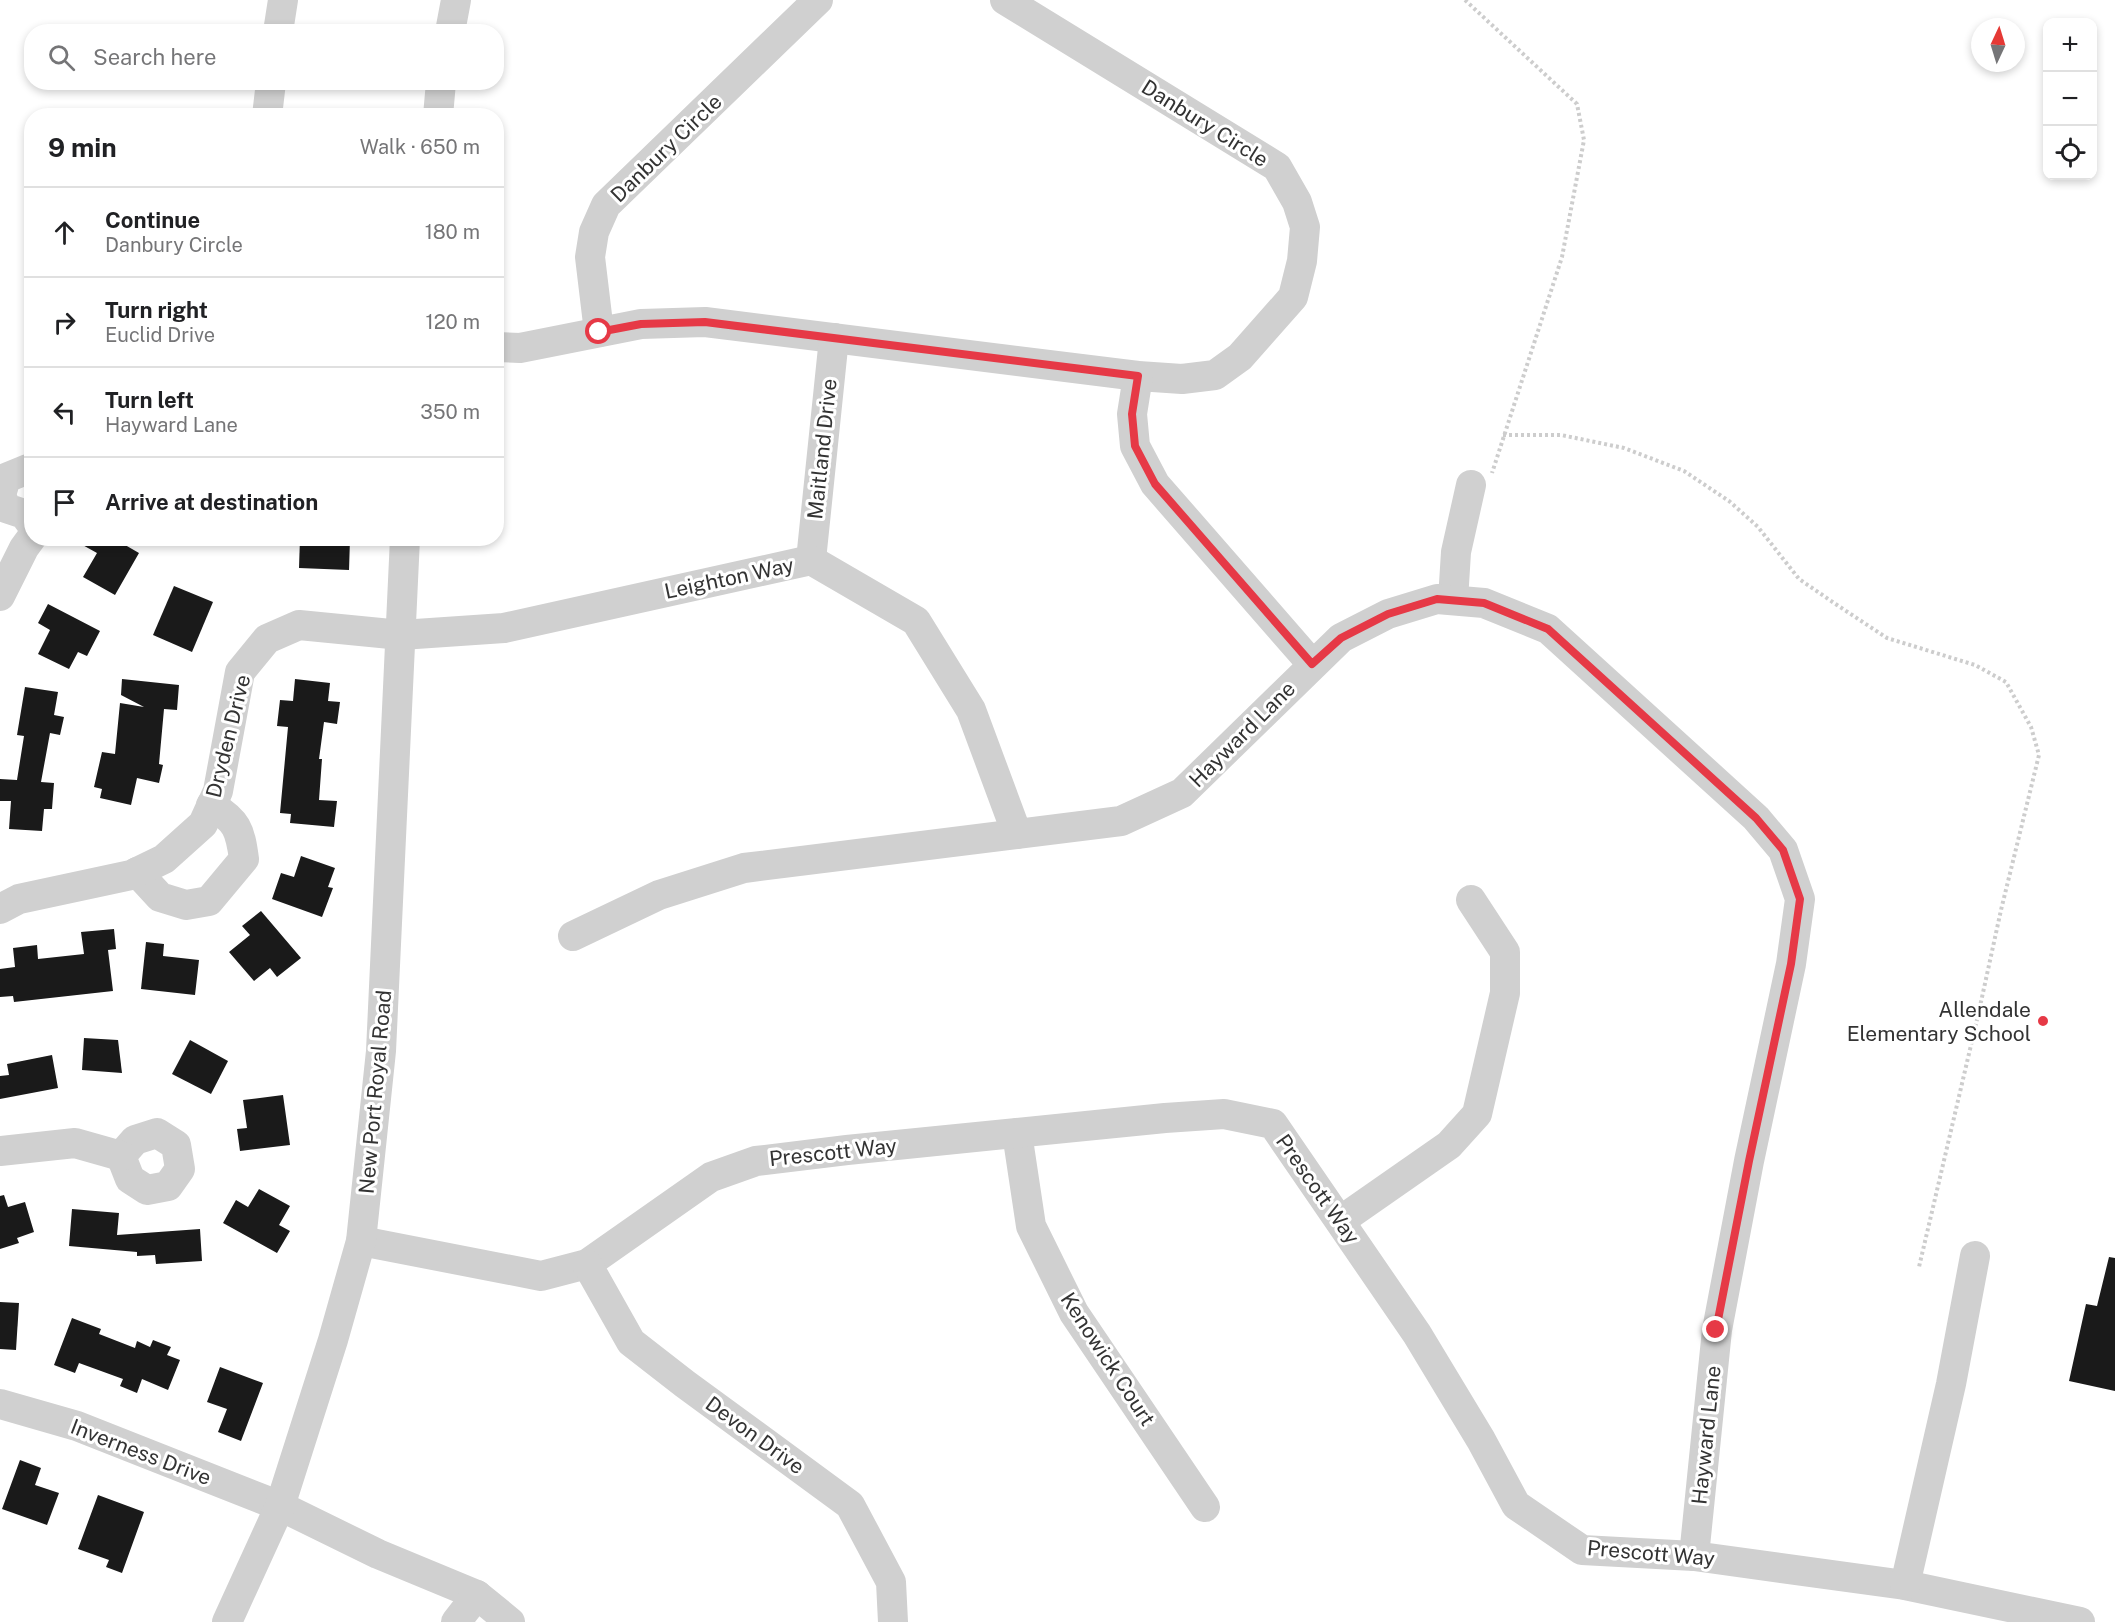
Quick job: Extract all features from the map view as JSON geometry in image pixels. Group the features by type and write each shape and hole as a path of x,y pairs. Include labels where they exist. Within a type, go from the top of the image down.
{"street":[{"path":"280,24 283,0"},
{"path":"452,24 456,0"},
{"name":"Danbury Circle","path":"599,332 590,257 594,231 606,205 818,0"},
{"name":"Danbury Circle","path":"504,347 520,348 641,324 705,322 1138,376 1182,379 1215,375 1240,357 1293,297 1302,261 1305,227 1297,202 1276,167 1005,0"},
{"path":"268,108 270,90"},
{"path":"439,108 440,90"},
{"name":"Maitland Drive","path":"811,560 834,338"},
{"path":"1138,376 1132,414 1135,446 1155,484 1312,664"},
{"path":"24,471 6,478 1,495 6,508 24,518"},
{"path":"1453,600 1456,552 1480,482"},
{"path":"0,596 24,546"},
{"name":"New Port Royal Road","path":"227,1622 280,1506 333,1340 361,1241 381,1051 405,546"},
{"name":"Leighton Way","path":"400,635 504,627 811,560 916,621 970,710 1017,834"},
{"name":"Hayward Lane","path":"573,936 659,895 744,868 1121,820 1182,794 1341,638 1388,614 1437,599 1453,600 1484,603 1548,629 1756,818 1783,850 1800,899 1791,964 1716,1330 1694,1556"},
{"name":"Dryden Drive","path":"0,909 19,899 131,875 164,859 203,824 218,791 240,672 267,639 298,625 400,635"},
{"path":"137,872 160,897 186,905 209,901 244,859 241,836 229,816 212,805"},
{"path":"1340,1221 1449,1145 1477,1114 1505,993 1505,952 1471,900"},
{"name":"Prescott Way","path":"361,1241 541,1276 587,1264 711,1177 756,1161 1224,1114 1273,1124 1417,1334 1481,1440 1516,1505 1582,1550 1694,1556 1905,1584 2080,1622"},
{"name":"Kenowick Court","path":"1017,1133 1030,1226 1074,1313 1205,1507"},
{"path":"0,1151 75,1143 121,1156"},
{"path":"1905,1584 1950,1383 1975,1256"},
{"name":"Devon Drive","path":"587,1264 631,1342 850,1505 891,1582 894,1622"},
{"name":"Inverness Drive","path":"0,1404 77,1426 280,1506"},
{"path":"280,1506 378,1554 477,1595 510,1622"},
{"path":"456,1622 477,1595"}],"path":[{"path":"1465,0 1577,104 1584,140 1562,257 1503,435 1480,482"},
{"path":"1503,435 1561,435 1624,448 1684,471 1729,501 1758,527 1798,579 1887,638 1975,665 2006,682 2031,727 2039,755 2003,899 1919,1267"}],"building":[{"path":"84,546 127,546 139,553 115,595 83,577 97,553"},
{"path":"300,546 350,546 349,570 299,568"},
{"path":"174,586 213,602 192,652 153,635"},
{"path":"48,604 100,631 87,656 78,652 69,669 38,654 50,630 38,623"},
{"path":"122,679 179,685 177,710 164,709 159,764 163,765 159,783 137,778 131,805 100,798 102,789 94,787 102,752 115,754 120,703 144,707 121,695"},
{"path":"295,679 330,683 328,701 340,702 337,724 324,722 319,759 322,759 319,800 337,801 334,827 290,823 291,814 280,813 288,727 277,726 280,700 293,701"},
{"path":"25,687 58,692 54,715 64,717 60,735 50,733 41,782 54,783 52,809 44,809 42,831 9,829 11,801 0,801 0,779 17,780 24,736 17,735"},
{"path":"301,856 335,868 328,887 333,888 322,917 272,899 281,873 294,877"},
{"path":"261,911 301,958 277,977 270,968 254,981 229,952 250,935 242,926"},
{"path":"114,929 116,949 108,950 113,991 14,1002 13,996 0,997 0,969 15,967 13,948 37,945 38,959 84,954 81,932"},
{"path":"146,942 164,944 163,956 199,960 195,995 141,989"},
{"path":"84,1038 118,1040 122,1073 82,1070"},
{"path":"190,1040 228,1061 211,1094 172,1074"},
{"path":"52,1055 58,1088 0,1099 0,1076 9,1075 7,1064"},
{"path":"283,1095 290,1145 240,1151 237,1129 247,1128 243,1100"},
{"path":"259,1189 290,1206 279,1225 290,1231 277,1253 223,1223 236,1200 248,1207"},
{"path":"4,1195 8,1207 25,1202 34,1232 17,1238 19,1243 0,1249 0,1196"},
{"path":"72,1209 119,1213 117,1235 200,1229 202,1261 156,1264 155,1255 137,1256 137,1252 69,1246"},
{"path":"2109,1257 2115,1258 2115,1391 2069,1381 2086,1304 2097,1306"},
{"path":"0,1302 19,1303 16,1350 0,1349"},
{"path":"72,1318 101,1329 99,1334 135,1348 137,1341 150,1347 153,1340 171,1347 167,1355 180,1360 168,1390 142,1379 137,1393 120,1386 123,1379 79,1363 75,1373 54,1365"},
{"path":"220,1367 263,1383 241,1441 218,1432 227,1409 207,1402"},
{"path":"20,1460 41,1468 35,1485 59,1493 47,1525 2,1509"},
{"path":"98,1495 144,1512 122,1573 106,1567 109,1560 78,1549"}],"place":[{"name":"Allendale Elementary School","path":"2043,1021"}],"route":[{"path":"599,332 641,324 705,322 1138,376 1132,414 1135,446 1155,484 1312,664 1341,638 1388,614 1437,599 1484,603 1548,629 1756,818 1783,850 1800,899 1791,964 1716,1330"}]}
